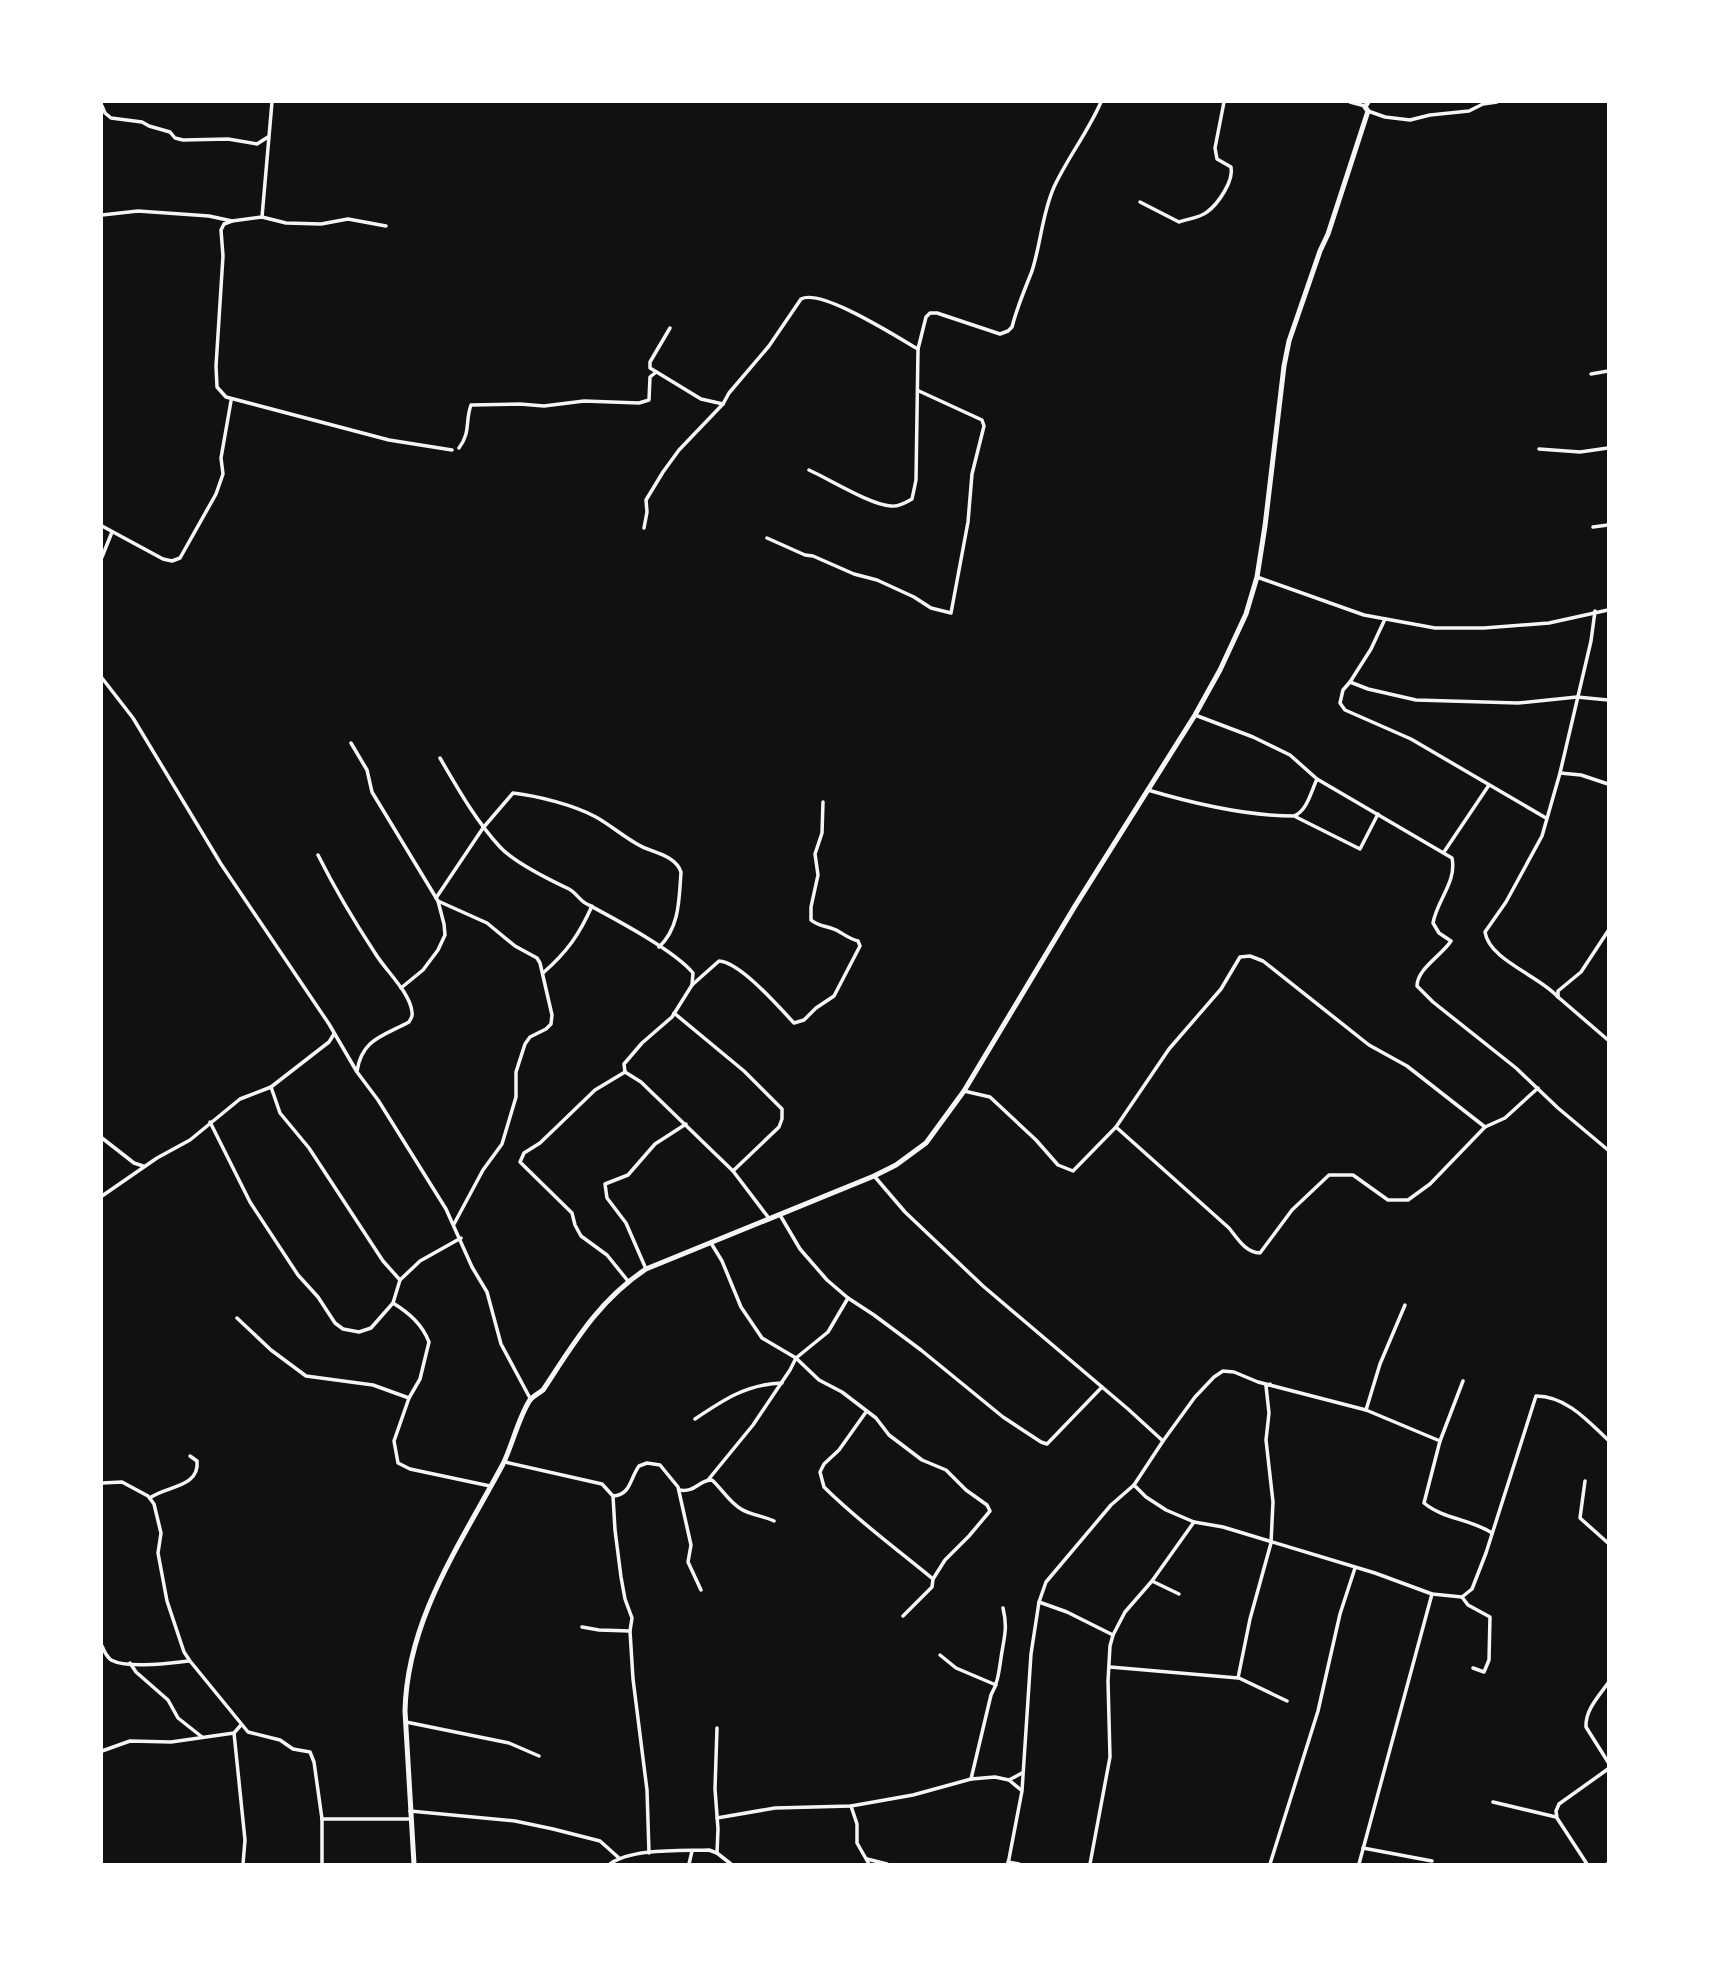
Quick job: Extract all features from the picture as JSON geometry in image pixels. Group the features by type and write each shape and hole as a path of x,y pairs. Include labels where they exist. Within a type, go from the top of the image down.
{"main road":[{"path":"414,1864 405,1721 405,1689 413,1648 433,1592 504,1462 531,1400 543,1390 598,1309 628,1281 646,1269 874,1175 896,1165 926,1143 964,1091 1220,670 1246,614 1257,577 1289,341 1328,234 1367,106"}],"street":[{"path":"262,217 272,102"},
{"path":"809,470 838,483 851,493 892,506 912,499 916,480 918,349 926,317 930,313 937,313 1000,334 1012,327 1031,271 1045,210 1055,186 1101,102"},
{"path":"1140,202 1179,222 1206,214 1219,199 1233,174 1231,167 1217,159 1215,148 1224,102"},
{"path":"1350,102 1367,106 1385,117 1410,120 1469,111 1483,104 1497,102"},
{"path":"102,106 111,118 142,121 149,127 170,132 183,141 237,140 257,144 268,137"},
{"path":"102,215 138,211 209,216 232,221"},
{"path":"386,226 348,219 321,224 286,223 262,217 232,221 224,225 221,230 223,256 217,387 231,400 253,403 389,440 452,450"},
{"path":"644,528 649,494 679,450 723,404 797,303 806,297 828,302 861,317 918,349"},
{"path":"670,328 650,362 650,368 701,399 723,404"},
{"path":"1591,374 1608,371"},
{"path":"459,448 468,433 471,405 544,406 584,401 639,403 649,400 650,377 655,373"},
{"path":"767,538 854,574 877,580 931,608 951,613 968,522 972,474 984,426 982,420 969,413 919,391"},
{"path":"102,526 163,559 172,561 180,558 221,481 222,450 231,400"},
{"path":"1539,449 1580,452 1608,448"},
{"path":"1592,527 1608,525"},
{"path":"102,557 112,532"},
{"path":"1257,577 1347,610 1436,628 1484,628 1549,622 1608,610"},
{"path":"1595,611 1591,641 1542,836 1486,932 1487,940 1496,951 1545,985 1608,1041"},
{"path":"1385,619 1371,649 1342,690 1340,703 1346,710 1411,739 1546,818"},
{"path":"102,678 133,718 221,864 349,1055 357,1072 407,1145 454,1224 486,1292 501,1344 531,1400"},
{"path":"1350,682 1368,690 1416,700 1518,703 1577,697 1608,701"},
{"path":"1195,715 1253,737 1290,755 1317,779 1452,858 1454,867 1433,923 1439,933 1451,942 1418,977 1417,986 1433,1002 1516,1068 1608,1150"},
{"path":"351,743 367,770 372,792 437,900 445,935 422,970 401,988"},
{"path":"440,758 483,828 500,846 688,967 693,973 692,985"},
{"path":"1559,773 1581,775 1608,784"},
{"path":"1294,816 1304,809 1317,779"},
{"path":"1444,852 1489,785"},
{"path":"1148,790 1188,802 1294,816 1360,849 1378,814"},
{"path":"437,900 483,828 513,793 523,794 575,807 596,817 638,845 671,859 679,866 681,872 678,907 673,929 659,947"},
{"path":"625,1072 624,1064 674,1013 692,985 719,961 729,962 763,990 794,1023 804,1020 834,996 860,946 858,941 849,939 837,930 814,924 811,920 818,875 815,854 822,833 823,802"},
{"path":"318,855 340,898 376,955 401,988 412,1011 409,1022 365,1048 360,1056 357,1072"},
{"path":"437,900 487,923 515,946 537,958 552,1015 551,1024 530,1037 525,1044 516,1072 516,1097 502,1144 483,1170 454,1224"},
{"path":"543,973 565,954 581,930 592,906"},
{"path":"1558,997 1558,991 1581,972 1608,930"},
{"path":"964,1091 990,1097 1036,1140 1058,1166 1073,1171 1116,1127 1169,1049 1221,989 1240,957 1250,956 1263,961 1369,1045 1407,1066 1485,1127"},
{"path":"674,1013 744,1071 782,1110 781,1124 733,1171"},
{"path":"102,1196 190,1140 240,1099 271,1087 328,1042 334,1034"},
{"path":"625,1072 641,1082 733,1171 768,1217"},
{"path":"625,1072 596,1090 540,1143 524,1153 520,1162 572,1213 581,1236 607,1255 628,1281"},
{"path":"271,1087 280,1113 309,1148 383,1261 400,1280"},
{"path":"1116,1127 1229,1228 1252,1253 1260,1253 1292,1210 1329,1175 1353,1175 1388,1200 1408,1200 1430,1184 1485,1127 1505,1118 1538,1088"},
{"path":"210,1122 250,1202 298,1275 318,1297 335,1323 350,1332 371,1328 393,1303 400,1280 420,1261 461,1238"},
{"path":"646,1269 626,1223 607,1198 605,1184 628,1175 655,1144 686,1124"},
{"path":"102,1138 134,1163 144,1167"},
{"path":"874,1175 905,1212 974,1278 1163,1441"},
{"path":"779,1213 800,1249 827,1280 1003,1417 1041,1442 1047,1444 1055,1438 1078,1409 1102,1387"},
{"path":"710,1241 722,1261 731,1288 755,1331 771,1345 796,1358 819,1380 842,1392 922,1460 946,1471 987,1505 990,1511 945,1560 933,1579 932,1587 903,1616"},
{"path":"679,1490 690,1491 708,1480 753,1425 796,1358 828,1332 848,1298"},
{"path":"393,1303 409,1312 429,1342 420,1379 409,1398 394,1441 398,1463 417,1471 490,1486"},
{"path":"1366,1410 1380,1364 1405,1304"},
{"path":"237,1318 271,1350 306,1376 373,1385 409,1398"},
{"path":"1019,1864 1008,1863 1022,1791 1031,1654 1039,1602 1049,1576 1111,1505 1133,1485 1195,1397 1214,1377 1223,1371 1234,1372 1366,1410 1440,1441"},
{"path":"1463,1381 1440,1441 1424,1503 1493,1533"},
{"path":"695,1419 746,1389 782,1383"},
{"path":"1238,1678 1250,1619 1268,1562 1271,1543 1273,1502 1266,1440 1269,1413 1265,1394 1266,1386 1270,1384"},
{"path":"1133,1485 1166,1510 1194,1522 1223,1527 1432,1594 1462,1597 1472,1589 1493,1533 1536,1396 1548,1396 1569,1406 1608,1440"},
{"path":"866,1411 839,1450 824,1464 820,1480 824,1488 866,1526 933,1579"},
{"path":"150,1498 181,1485 194,1476 197,1461 190,1456"},
{"path":"504,1462 601,1483 613,1496 621,1577 632,1618 630,1631 634,1694 647,1790 649,1853"},
{"path":"613,1496 619,1496 627,1490 639,1466 647,1463 660,1465 679,1490 691,1545 688,1562 701,1590"},
{"path":"708,1480 712,1480 732,1503 744,1511 760,1514 774,1521"},
{"path":"1585,1481 1580,1518 1608,1543"},
{"path":"102,1483 122,1482 150,1498 154,1504 161,1533 158,1553 167,1601 184,1652 190,1661 241,1725 252,1734 280,1740 293,1749 310,1752 314,1762 322,1819 322,1864"},
{"path":"1090,1864 1110,1757 1110,1646 1113,1635 1125,1612 1152,1581 1194,1522"},
{"path":"1270,1864 1315,1721 1340,1614 1355,1569"},
{"path":"1152,1581 1179,1594"},
{"path":"1359,1864 1432,1594"},
{"path":"1462,1597 1468,1605 1490,1617 1489,1660 1484,1672 1473,1668"},
{"path":"1039,1602 1067,1612 1113,1635"},
{"path":"971,1779 991,1695 997,1685 1006,1634 1003,1608"},
{"path":"582,1627 630,1631"},
{"path":"102,1646 110,1659 130,1663 190,1661"},
{"path":"940,1655 956,1668 997,1685"},
{"path":"130,1663 136,1672 167,1700 178,1718 202,1737"},
{"path":"1110,1667 1238,1678 1287,1700"},
{"path":"1608,1683 1590,1708 1585,1721 1608,1762"},
{"path":"405,1721 509,1743 539,1756"},
{"path":"102,1751 130,1741 171,1742 234,1733 241,1725"},
{"path":"717,1853 715,1789 718,1728"},
{"path":"234,1733 245,1840 243,1864"},
{"path":"1587,1864 1556,1818 1556,1811 1559,1804 1608,1769"},
{"path":"1009,1780 1022,1773"},
{"path":"717,1818 775,1808 851,1806 913,1795 971,1779 995,1777 1009,1780 1022,1791"},
{"path":"1493,1802 1556,1818"},
{"path":"851,1806 857,1824 857,1843 869,1864"},
{"path":"322,1819 410,1815 515,1821 600,1841 619,1858"},
{"path":"1363,1848 1432,1861"},
{"path":"689,1864 692,1851"},
{"path":"610,1864 619,1858 649,1853 692,1851 717,1853 731,1864"},
{"path":"867,1859 887,1864"}]}
